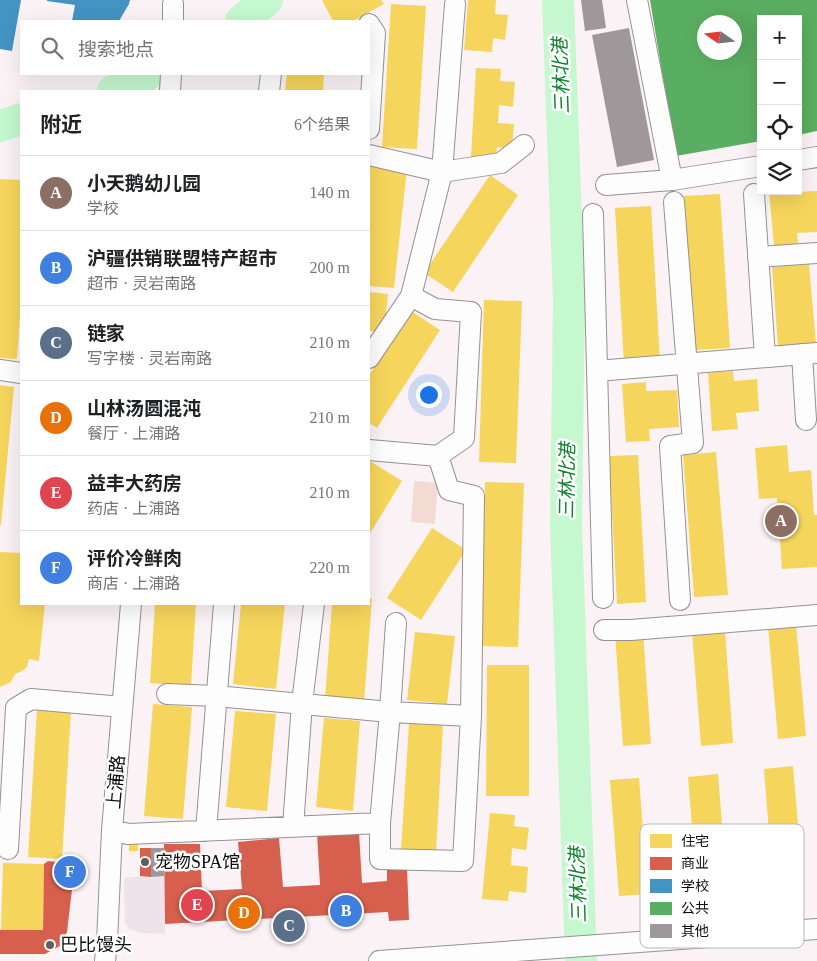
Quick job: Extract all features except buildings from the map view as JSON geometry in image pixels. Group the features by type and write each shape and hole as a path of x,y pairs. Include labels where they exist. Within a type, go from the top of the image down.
{"street":[{"path":"637,0 672,180"},
{"path":"370,357 411,296 442,172 455,4"},
{"path":"370,26 375,33 370,113"},
{"path":"269,90 271,75"},
{"path":"370,155 442,172 501,163 524,144"},
{"path":"802,159 817,157"},
{"path":"606,185 672,180 757,167"},
{"path":"754,194 765,357"},
{"path":"674,202 693,443 670,446 680,600"},
{"path":"592,214 603,598"},
{"path":"758,257 817,253"},
{"path":"370,450 438,456 464,438 472,312 435,309 411,296"},
{"path":"597,371 809,353 806,420"},
{"path":"0,370 20,372"},
{"path":"396,623 380,823 380,858 463,861 471,716 474,496 450,490 438,456"},
{"name":"上浦路","path":"105,961 112,830 131,605"},
{"path":"206,830 224,605"},
{"path":"293,827 302,703 314,605"},
{"path":"604,630 631,630 817,615"},
{"path":"168,694 216,696 390,712 471,716"},
{"path":"8,849 16,708 31,699 122,707"},
{"path":"112,830 128,834 380,823"},
{"path":"804,930 817,929"},
{"path":"379,961 640,942"}],"shaded area":[{"path":"414,481 438,483 435,524 411,522"},
{"path":"164,876 165,934 141,933 129,929 125,923 124,878"}],"waterway":[{"path":"242,20 267,0"},
{"name":"三林北港","path":"558,0 569,301 566,523 581,961"},
{"path":"116,90 129,86 146,75"},
{"path":"0,126 20,119"}],"place":[{"name":"小天鹅幼儿园","path":"781,521"},
{"name":"宠物SPA馆","path":"145,862"},
{"name":"评价冷鲜肉","path":"70,872"},
{"name":"益丰大药房","path":"197,905"},
{"name":"沪疆供销联盟特产超市","path":"346,911"},
{"name":"山林汤圆混沌","path":"244,913"},
{"name":"链家","path":"289,926"},
{"name":"巴比馒头","path":"50,945"}]}
